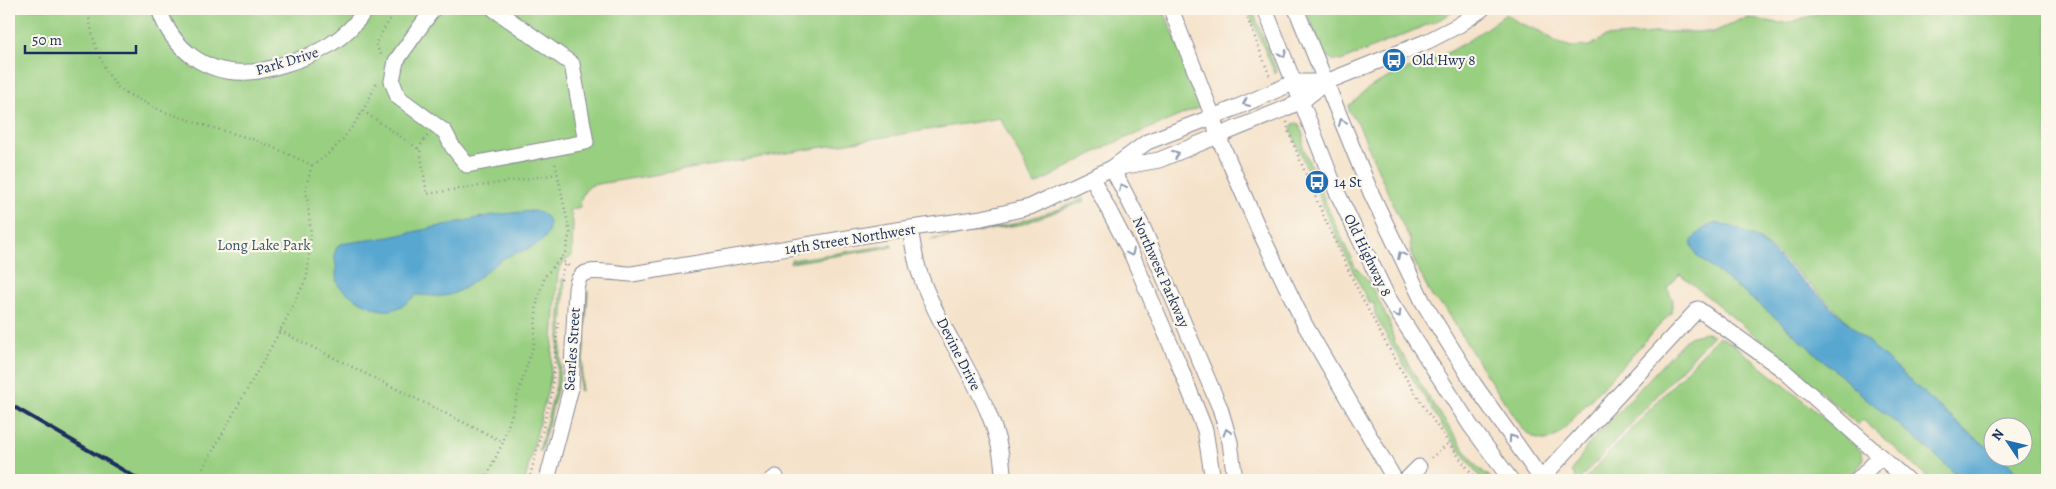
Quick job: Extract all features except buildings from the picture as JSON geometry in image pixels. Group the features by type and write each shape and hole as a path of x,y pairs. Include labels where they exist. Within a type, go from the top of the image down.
{"street":[{"name":"Park Drive","path":"159,9 167,30 176,42 191,56 209,66 229,72 250,72 286,64 328,48 345,34 366,9"},
{"path":"426,11 396,61 392,81 398,97 445,132 452,146 467,166 586,142 572,64 494,9"},
{"path":"1170,9 1213,117 1218,136 1259,230 1304,325 1395,480"},
{"name":"Old Highway 8","path":"1265,9 1336,190 1386,296 1470,425 1511,480"},
{"name":"Old Highway 8","path":"1296,9 1371,193 1424,302 1474,384 1539,480"},
{"name":"14th Street Northwest","path":"1112,168 1159,160 1302,101 1326,82 1428,41 1459,25 1482,9"},
{"name":"14th Street Northwest","path":"580,276 584,273 593,272 632,274 982,218 1030,207 1112,168 1147,142 1213,117 1294,82 1326,82"},
{"name":"Northwest Parkway","path":"1112,168 1143,228 1220,408 1230,442 1235,480"},
{"name":"Northwest Parkway","path":"1092,178 1132,255 1205,430 1213,480"},
{"name":"Devine Drive","path":"910,229 920,276 992,420 1000,448 1003,480"},
{"name":"Searles Street","path":"547,480 571,388 576,290 580,276"},
{"path":"1539,480 1698,309 1782,368 1907,480"},
{"path":"1186,384 1206,377"},
{"path":"1858,480 1880,457"},
{"path":"1406,480 1419,467"}],"path":[{"path":"87,9 95,44 106,71 117,86 126,93 162,111 259,141 312,165"},
{"path":"380,64 382,55 375,44 391,18 381,9"},
{"path":"1244,9 1272,83"},
{"path":"200,480 198,479 280,331 307,276 311,235 306,187 312,165 323,159 333,150 363,111 370,101 379,72"},
{"path":"1286,119 1289,133 1321,213 1366,309 1420,400 1476,480"},
{"path":"485,480 503,442 534,343 539,293 545,276 565,253 570,233 558,181 553,148"},
{"path":"561,281 562,271 566,264"},
{"path":"529,480 552,394 558,319"},
{"path":"280,331 503,442"},
{"path":"1419,467 1449,443"}],"green space":[{"name":"Long Lake Park","path":"9,9 1163,9 1203,106 1107,146 1035,185 1000,118 592,185 583,194 580,207 570,210 573,222 572,256 564,262 558,272 550,381 525,480 9,480"},
{"path":"1247,9 1252,9 1277,72 1275,74"},
{"path":"1305,9 1457,9 1443,18 1341,61 1333,60 1325,55"},
{"path":"1832,9 2047,9 2047,480 2027,480 2011,466 2034,466 2034,416 1984,416 1984,444 1932,402 1797,272 1753,235 1697,256 1770,313 1962,480 1931,480 1863,420 1858,425 1785,360 1680,274 1667,288 1673,300 1671,313 1558,435 1544,440 1531,436 1523,429 1483,370 1445,308 1432,297 1412,257 1410,240 1358,123 1349,111 1349,105 1372,86 1451,51 1506,14 1519,23 1542,32 1558,43 1572,47 1590,46 1605,37 1666,32 1714,32 1740,20 1750,18 1778,23 1792,22"},
{"path":"1298,123 1303,134 1303,147 1331,215 1355,267 1368,280 1389,321 1394,341 1433,404 1476,466 1490,477 1490,480 1482,480 1445,430 1392,346 1375,314 1374,303 1369,303 1348,261 1309,174 1291,130 1293,124"},
{"path":"1084,198 1085,201 1023,224 930,240 1013,224 1059,209"},
{"path":"892,245 892,247 790,263 791,260"},
{"path":"562,279 565,279 559,383 541,451 539,451 556,385"},
{"path":"587,290 588,292 581,391 579,390"},
{"path":"1706,333 1713,335 1577,480 1572,471 1588,445 1684,341 1692,336"},
{"path":"1719,336 1733,344 1806,403 1861,451 1863,457 1861,464 1847,480 1584,480"}],"water":[{"path":"532,211 547,217 549,223 548,232 544,238 531,248 501,260 469,285 452,294 442,296 416,295 400,307 386,310 371,307 343,290 337,283 335,254 340,244 390,237 492,215"},
{"path":"1716,223 1742,230 1764,244 1880,353 1968,433 1984,445 1984,466 2011,466 2027,480 1962,480 1770,313 1697,256 1691,243 1708,226"}],"railway":[{"path":"9,404 140,480"}],"place":[{"name":"Old Hwy 8","path":"1394,60"},
{"name":"14 St","path":"1317,182"}]}
